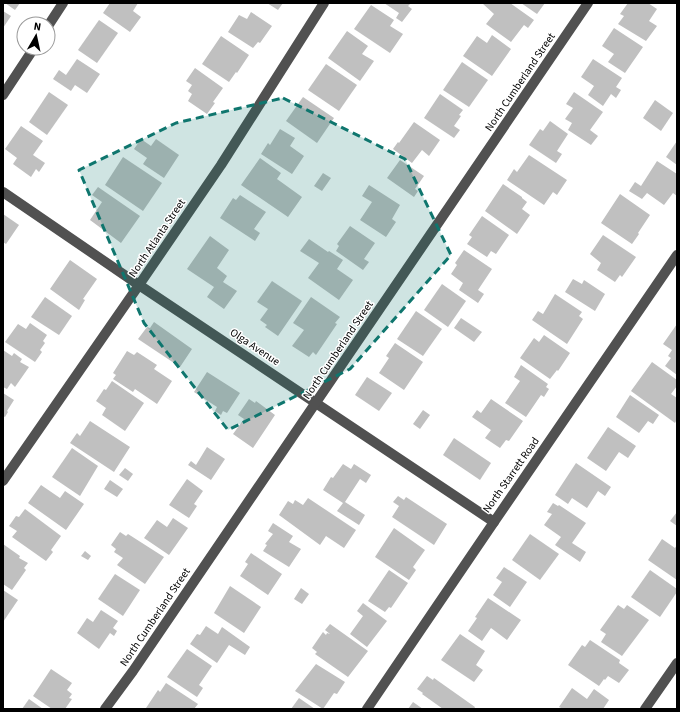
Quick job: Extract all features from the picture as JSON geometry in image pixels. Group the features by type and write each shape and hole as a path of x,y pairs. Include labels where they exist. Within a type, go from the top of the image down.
{"street":[{"path":"55,16 63,3"},
{"name":"North Atlanta Street","path":"3,481 221,165 324,3"},
{"name":"North Cumberland Street","path":"105,709 133,671 588,3"},
{"path":"3,95 29,56"},
{"name":"Olga Avenue","path":"3,192 139,285 494,522"},
{"name":"North Starrett Road","path":"367,709 677,255"},
{"path":"645,709 677,663"}],"highlighted area":[{"path":"283,98 405,159 451,255 350,369 228,430 144,323 79,170 176,123"}],"building":[{"path":"5,3 20,3 15,10"},
{"path":"110,3 138,3 133,11 141,17 130,32 103,13"},
{"path":"267,3 283,3 278,10"},
{"path":"384,3 411,3 408,6 412,9 402,22 396,18 399,13"},
{"path":"482,3 510,3 534,20 528,28 524,25 511,42 486,24 494,14"},
{"path":"521,3 545,3 537,14"},
{"path":"628,3 648,3 657,9 649,21 657,26 646,41 618,24 624,16 620,14"},
{"path":"371,5 394,20 390,26 403,34 390,53 354,29"},
{"path":"3,11 11,16 3,28"},
{"path":"251,12 272,26 260,43 258,42 253,48 228,32 239,15 247,19"},
{"path":"99,20 118,33 97,63 78,50"},
{"path":"614,28 643,47 625,73 608,62 614,54 602,46"},
{"path":"347,31 368,46 362,54 374,61 360,81 328,58"},
{"path":"492,35 511,49 492,76 463,56 477,36 487,43"},
{"path":"221,36 249,55 229,82 202,64"},
{"path":"77,59 100,74 87,93 75,85 71,91 53,79 59,70 66,75"},
{"path":"593,59 622,78 616,87 621,90 616,98 611,94 603,106 588,95 594,86 581,77"},
{"path":"462,62 488,80 469,107 443,90"},
{"path":"326,64 357,85 339,111 308,90"},
{"path":"195,68 223,88 207,114 188,101 192,94 188,91 192,85 186,81"},
{"path":"49,92 68,105 47,135 29,122"},
{"path":"574,92 603,112 590,130 598,136 591,145 568,130 572,123 565,119 573,108 566,104"},
{"path":"440,94 463,110 454,126 460,130 454,138 424,118"},
{"path":"303,97 334,118 317,143 286,121"},
{"path":"655,100 673,113 661,131 643,118"},
{"path":"550,121 568,134 557,151 562,154 556,163 529,145 540,129 543,131"},
{"path":"414,122 440,140 429,156 422,150 412,163 393,149"},
{"path":"21,126 43,141 33,155 45,163 39,172 36,169 31,177 13,164 17,158 5,149"},
{"path":"280,129 295,138 290,146 304,156 292,174 261,154 268,143 270,145"},
{"path":"141,139 151,146 156,139 179,155 164,178 143,164 147,158 134,149"},
{"path":"677,141 677,165 666,157"},
{"path":"529,155 567,180 557,195 553,192 544,205 507,180 514,169 517,172"},
{"path":"123,157 162,183 143,211 105,185"},
{"path":"260,158 281,173 277,179 302,197 288,217 241,185"},
{"path":"400,160 424,176 415,189 418,191 414,197 387,178"},
{"path":"657,161 677,174 677,196 673,193 664,205 647,193 642,199 629,191 635,182 641,186"},
{"path":"323,173 331,178 322,191 314,186"},
{"path":"503,184 527,202 522,209 530,215 517,234 485,211"},
{"path":"369,185 400,205 392,219 396,222 386,237 360,220 372,202 362,196"},
{"path":"98,187 140,216 121,243 90,220 102,202 92,195"},
{"path":"620,194 650,215 632,244 601,223"},
{"path":"240,195 266,212 254,229 260,233 255,241 220,218 233,198 236,200"},
{"path":"3,214 19,225 6,244 3,242"},
{"path":"482,216 509,235 496,254 491,251 487,257 467,244 472,237 469,235"},
{"path":"350,226 375,243 364,259 369,262 363,270 336,251 339,246 337,244"},
{"path":"603,235 636,257 622,277 620,275 615,282 597,270 601,263 590,254"},
{"path":"210,236 229,250 217,268 227,276 223,282 237,291 224,309 207,297 214,287 187,269"},
{"path":"309,239 343,260 337,269 353,280 339,300 308,278 319,263 300,251"},
{"path":"464,250 492,269 478,290 484,294 478,303 459,290 463,283 451,274 457,265 455,263"},
{"path":"70,260 97,279 83,299 85,300 79,310 50,289"},
{"path":"573,279 582,284 584,280 605,294 595,311 565,292"},
{"path":"272,281 302,301 278,336 265,327 267,325 260,320 268,309 257,302"},
{"path":"442,284 466,301 448,327 424,310"},
{"path":"555,294 582,312 579,316 583,319 567,344 532,320 538,311 543,314"},
{"path":"45,297 72,316 59,335 31,317"},
{"path":"311,297 340,317 335,323 337,324 316,355 313,352 309,357 292,346 304,330 293,323"},
{"path":"416,311 442,329 423,356 397,339"},
{"path":"461,318 482,332 474,342 454,328"},
{"path":"154,322 192,349 180,367 138,339 147,327 150,328"},
{"path":"30,323 47,335 43,341 45,343 40,350 42,352 35,362 5,342 18,324 26,329"},
{"path":"677,324 677,375 665,366 671,358 668,356 672,350 663,344"},
{"path":"544,335 570,353 558,371 557,370 550,379 520,358 534,338 539,342"},
{"path":"395,343 423,362 404,390 379,373 389,358 386,356"},
{"path":"3,350 12,356 14,353 22,359 20,362 29,367 15,387 11,383 7,389 3,387"},
{"path":"127,351 134,355 137,352 157,365 154,369 172,381 157,404 135,389 133,392 113,379 116,375 113,373"},
{"path":"652,362 677,380 677,386 671,394 677,398 677,419 675,423 631,391"},
{"path":"521,365 548,384 546,387 549,389 544,397 541,395 526,417 505,403 520,381 514,377"},
{"path":"207,372 240,393 227,413 223,411 221,415 215,411 217,407 194,392"},
{"path":"367,377 392,393 379,411 355,395"},
{"path":"112,381 144,403 125,431 102,415 106,408 96,401 104,389 106,390"},
{"path":"3,393 14,400 5,417 3,416"},
{"path":"630,395 659,415 653,424 648,421 639,433 616,417"},
{"path":"249,399 255,403 256,401 275,415 253,448 233,434 244,419 238,415"},
{"path":"491,399 523,421 509,441 506,440 500,448 485,438 491,430 472,417 477,410 481,413"},
{"path":"423,410 430,415 420,429 413,424"},
{"path":"90,421 130,447 114,472 70,443 77,433 80,436"},
{"path":"608,427 636,446 628,458 619,452 606,471 587,458"},
{"path":"454,438 491,463 480,480 443,455"},
{"path":"207,447 225,459 211,480 188,465 191,461 196,465"},
{"path":"72,448 98,466 80,496 52,477"},
{"path":"576,463 611,487 605,496 598,491 587,508 572,498 568,504 555,495"},
{"path":"343,464 351,469 354,464 371,475 366,483 360,479 345,502 365,515 359,525 337,511 343,503 323,490 331,477 333,478"},
{"path":"125,468 133,474 128,481 119,475"},
{"path":"187,479 203,491 194,504 197,506 189,518 169,505"},
{"path":"110,480 123,489 117,497 104,489"},
{"path":"41,485 60,498 65,491 84,504 66,530 28,503"},
{"path":"398,496 404,500 406,497 447,524 434,545 392,517 399,506 393,502"},
{"path":"308,498 356,530 344,548 326,536 320,545 279,515 288,501 293,504 295,500 303,505"},
{"path":"553,503 558,506 559,505 586,523 572,543 586,552 580,562 555,545 561,537 544,525 552,514 547,512"},
{"path":"25,509 61,536 51,550 53,552 46,561 12,537 17,531 9,526 16,516 19,517"},
{"path":"677,512 677,526 670,521"},
{"path":"173,518 188,528 169,555 144,538 157,520 167,527"},
{"path":"273,523 293,536 289,542 301,549 289,567 263,551 267,545 265,544 273,534 268,531"},
{"path":"394,528 425,550 413,567 416,570 409,580 375,557"},
{"path":"120,532 126,536 128,534 164,557 145,584 117,565 123,558 114,552 116,549 111,545"},
{"path":"530,534 559,554 540,580 512,560"},
{"path":"662,539 675,548 677,545 677,580 648,560"},
{"path":"3,544 20,556 19,558 28,563 24,568 26,570 12,590 3,584"},
{"path":"85,551 91,556 88,560 81,556"},
{"path":"251,553 282,574 268,595 240,576 248,564 245,562"},
{"path":"504,567 527,582 510,607 493,595 502,582 496,578"},
{"path":"389,570 408,583 391,608 389,607 385,612 368,601"},
{"path":"650,570 677,589 677,592 660,617 631,597"},
{"path":"115,574 140,590 123,616 98,599"},
{"path":"230,586 261,607 244,633 214,613"},
{"path":"301,588 309,594 302,604 294,599"},
{"path":"3,590 18,600 3,622"},
{"path":"488,598 521,620 507,640 491,628 482,641 468,631 477,618 475,617"},
{"path":"363,603 387,621 367,647 350,634 363,616 357,611"},
{"path":"618,605 624,609 627,605 649,620 622,656 601,642 606,634 600,630"},
{"path":"101,610 118,621 113,628 117,631 114,636 110,633 99,649 77,633 87,618 93,622"},
{"path":"330,624 368,651 348,677 315,654 317,652 312,648 323,632 326,635 327,633 330,634 325,630"},
{"path":"206,626 218,634 222,627 250,647 245,655 229,645 217,663 190,644 197,634 200,635"},
{"path":"460,634 485,651 476,665 483,670 474,682 441,660"},
{"path":"590,640 620,660 619,663 629,670 619,683 608,676 599,686 568,665 582,645 585,647"},
{"path":"187,649 212,666 199,685 203,688 197,697 167,677"},
{"path":"316,664 345,682 337,694 334,693 323,709 295,691"},
{"path":"51,669 72,683 67,690 72,694 69,698 72,699 65,709 52,709 33,696"},
{"path":"427,676 433,680 434,678 475,707 474,709 443,709 417,689"},
{"path":"166,683 198,704 194,709 146,708 158,690 160,692"},
{"path":"572,688 587,699 594,689 609,700 603,709 563,709 559,707"},
{"path":"299,698 315,709 291,709"},
{"path":"29,699 43,709 22,709"},
{"path":"413,702 423,709 408,709"}]}
